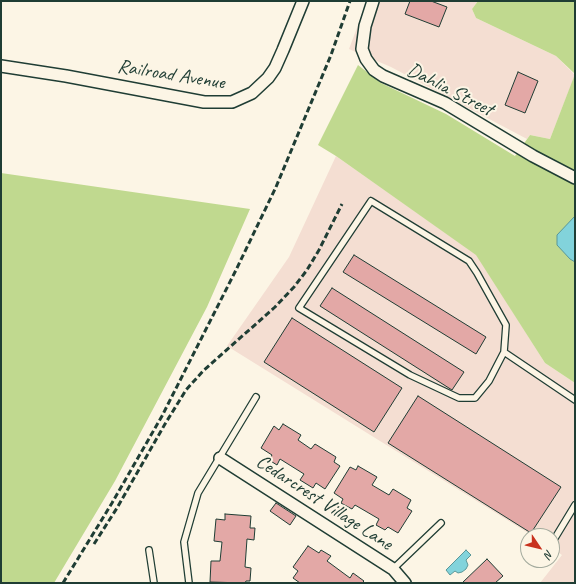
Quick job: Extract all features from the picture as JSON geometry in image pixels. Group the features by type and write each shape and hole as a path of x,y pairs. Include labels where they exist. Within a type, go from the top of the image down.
{"street":[{"name":"Railroad Avenue","path":"1,66 204,102 232,102 253,92 268,78 275,68 303,1"},
{"name":"Dahlia Street","path":"373,1 364,26 362,49 366,59 374,70 383,76 445,103 533,156 575,178"},
{"name":"Cedarcrest Village Lane","path":"220,458 393,569 405,583"}],"lane":[{"path":"371,201 469,262 477,273 506,325 504,352 489,380 474,398 459,398 410,375 299,308 371,201"},
{"path":"504,352 575,400"},
{"path":"189,583 184,542 198,493 256,397"},
{"path":"560,530 575,505"},
{"path":"393,569 441,523"},
{"path":"149,550 154,583"}],"shaded area":[{"path":"367,1 478,1 472,9 476,18 556,56 575,75 550,139 530,135 527,139 391,67 349,49"},
{"path":"336,156 477,255 545,363 575,383 575,583 540,583 552,568 560,568 560,558 562,555 560,554 560,528 520,528 227,346 289,257"}],"green space":[{"path":"478,1 575,1 575,74 556,56 476,18 472,9"},
{"path":"358,65 381,83 446,114 515,156 530,135 550,139 575,74 575,383 545,363 476,255 336,156 318,145"},
{"path":"1,173 250,209 207,307 115,481 54,583 1,583"}],"water":[{"path":"575,216 575,262 570,259 557,245 557,235"},
{"path":"466,550 471,555 466,560 468,565 466,569 458,573 455,571 450,575 446,570"}],"building":[{"path":"410,1 431,1 447,7 439,27 405,14"},
{"path":"518,72 538,81 525,113 505,105"},
{"path":"354,255 486,337 476,354 343,272"},
{"path":"332,288 464,372 452,390 320,306"},
{"path":"292,318 402,388 374,432 264,362"},
{"path":"418,396 561,487 534,528 523,528 388,443"},
{"path":"283,424 301,435 298,440 311,449 315,444 336,457 334,462 340,466 325,489 316,483 313,488 300,480 304,474 280,459 277,465 269,460 272,455 261,448 274,426 279,430"},
{"path":"358,466 377,477 372,485 389,495 393,489 411,500 407,508 412,511 398,533 388,527 385,530 376,525 379,519 355,505 352,509 341,503 343,499 334,493 350,467 356,470"},
{"path":"276,503 296,516 290,525 270,511"},
{"path":"225,514 251,516 250,528 255,528 254,540 247,539 245,567 251,568 250,581 246,581 245,583 210,582 211,561 220,561 222,542 214,541 216,519 225,520"},
{"path":"308,546 319,553 321,550 331,556 327,561 350,578 353,573 364,581 362,583 300,583 293,578 298,571 293,567"},
{"path":"487,559 503,576 495,583 462,583"}],"railway":[{"path":"63,583 112,503 162,416 236,270 276,187 331,55 350,1"},
{"path":"94,544 117,508 186,390 203,371 275,307 294,287 307,270 319,250 342,204"}]}
